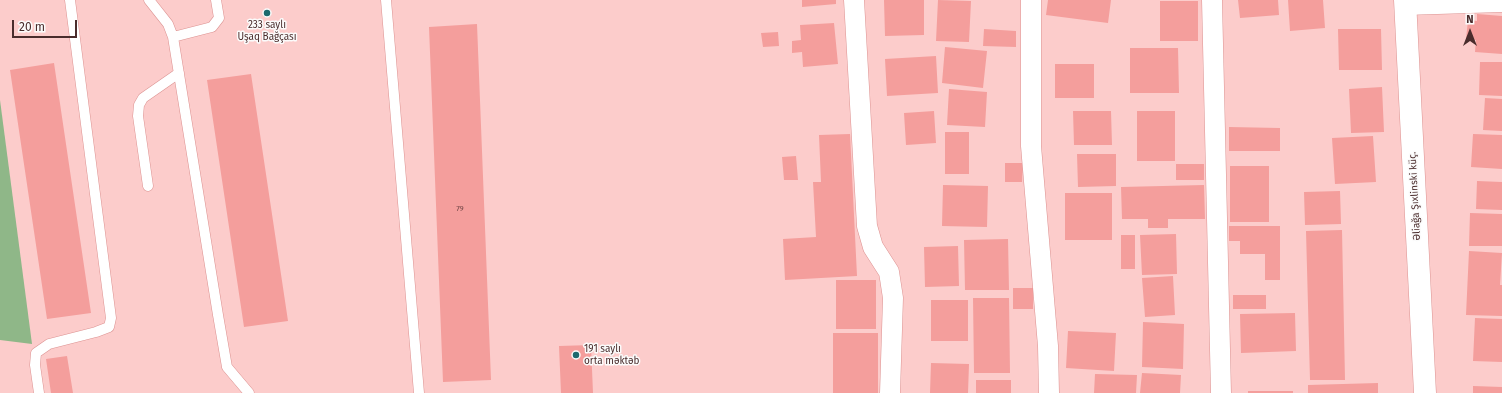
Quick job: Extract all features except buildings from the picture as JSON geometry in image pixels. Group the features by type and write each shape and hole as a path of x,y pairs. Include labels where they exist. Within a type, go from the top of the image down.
{"main road":[{"name":"Əliağa Şıxlinski küç.","path":"1405,3 1425,393"}],"street":[{"path":"854,0 867,226 873,247 889,272 893,298 890,393"},
{"path":"1030,0 1030,146 1048,346 1049,393"},
{"path":"1212,0 1221,393"},
{"path":"1405,3 1502,2"}],"lane":[{"path":"39,393 35,365 36,353 49,344 96,332 109,327 111,318 70,0"},
{"path":"149,0 168,24 174,37 227,367 249,393"},
{"path":"174,37 212,27 219,18 216,0"},
{"path":"386,0 418,393"},
{"path":"148,186 138,116 139,105 143,98 179,73"}],"green space":[{"path":"0,100 32,344 0,340"}],"place":[{"name":"233 saylı Uşaq Bağçası","path":"267,13"},
{"name":"191 saylı orta məktəb","path":"576,355"}]}
